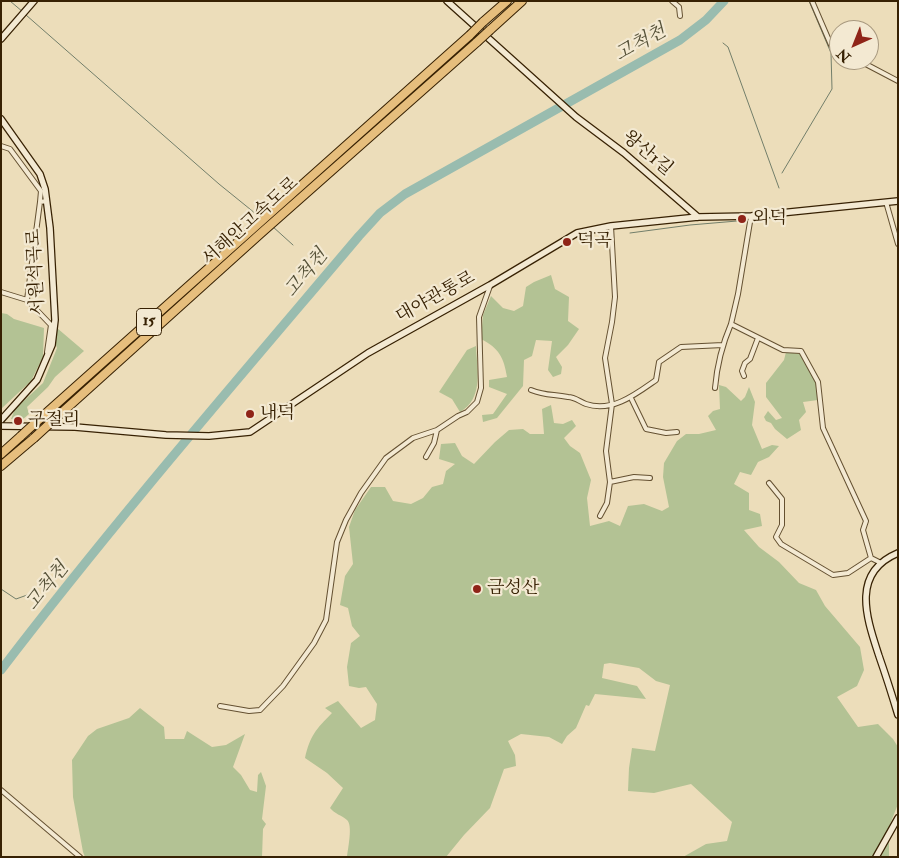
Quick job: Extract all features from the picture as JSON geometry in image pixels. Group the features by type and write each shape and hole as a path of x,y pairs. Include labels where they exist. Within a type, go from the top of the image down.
{"highway":[{"name":"서해안고속도로","path":"1,454 276,214 507,1"},
{"name":"서해안고속도로","path":"276,214 477,42 522,1"},
{"name":"서해안고속도로","path":"1,466 58,416 257,231"}],"main road":[{"path":"1,39 34,1"},
{"name":"왕산1길","path":"447,1 576,117 624,153 698,217"},
{"name":"서원석곡로","path":"1,119 40,174 43,190 48,201 54,320 52,345 38,380 1,420"},
{"name":"대야관통로","path":"1,426 75,427 209,436 250,432 368,353 490,285 577,233 611,226 698,217 751,219 898,201"},
{"path":"898,553 881,563 868,584 865,599 867,619 898,715"},
{"path":"876,857 898,818"}],"street":[{"path":"672,1 679,7 680,16"},
{"path":"812,1 829,40"},
{"path":"877,70 898,81"},
{"path":"1,146 10,149 43,190 27,300"},
{"path":"40,202 48,201"},
{"path":"886,202 898,244"},
{"path":"715,388 716,370 731,324 751,219"},
{"path":"600,516 607,502 610,482 606,451 612,404 605,358 615,297 611,226"},
{"path":"220,706 249,711 260,710 283,686 314,643 326,620 337,542 360,493 386,458 413,438 437,430 467,412 477,402 481,388 479,318 490,285"},
{"path":"1,292 27,300 51,325 45,364"},
{"path":"731,324 783,350 801,350 818,382 823,428 866,521 863,530 871,558 881,563"},
{"path":"744,376 742,371 745,363 750,359 758,338"},
{"path":"531,390 543,395 570,397 586,404 601,407 631,398 656,380 659,362 681,347 723,345"},
{"path":"631,398 646,429 666,433 676,432"},
{"path":"426,457 434,443 437,430"},
{"path":"610,482 634,477 650,478"},
{"path":"768,483 782,499 782,525 776,537 781,544 833,575 848,573 871,558"},
{"path":"1,790 80,857"}],"green space":[{"path":"551,275 555,289 569,297 568,321 579,329 568,345 556,357 562,367 561,374 553,377 548,370 552,341 536,340 532,356 524,360 523,386 497,418 483,422 482,415 493,414 507,394 489,387 489,380 507,377 500,354 481,339 483,315 491,296 503,308 514,311 523,306 526,287"},
{"path":"1,313 44,328 43,357 31,381 1,409"},
{"path":"57,328 84,351 55,377 48,387 27,407 29,414 22,420 11,419 15,409 43,383 57,348 55,342"},
{"path":"476,346 478,374 476,391 468,406 460,412 452,399 439,392 467,350"},
{"path":"786,352 801,354 816,381 818,400 803,402 806,412 799,420 801,430 787,439 771,423 766,421 764,417 768,411 776,420 782,418 766,397 766,383 784,360"},
{"path":"719,385 726,387 741,401 749,387 755,402 752,425 762,449 772,445 779,446 769,457 758,462 751,475 740,472 734,484 749,493 749,510 760,514 762,526 744,530 759,547 779,562 799,583 816,590 825,606 860,647 864,670 857,686 837,697 858,727 878,724 898,747 898,804 889,827 889,857 683,857 706,844 727,841 732,822 691,784 654,793 628,791 632,748 655,751 670,685 656,681 639,668 610,663 604,664 602,678 637,686 646,699 595,694 589,706 586,705 576,728 567,736 562,744 549,737 521,734 508,741 515,755 516,766 504,769 490,808 446,857 347,857 350,837 349,823 330,808 343,788 327,773 305,758 314,733 332,713 325,708 338,701 361,728 375,720 377,704 366,687 349,686 347,667 351,643 360,636 352,626 348,608 340,605 345,576 353,564 349,527 355,510 371,487 385,487 393,501 411,504 423,498 432,487 443,484 446,471 455,464 439,459 441,444 455,443 462,456 474,464 509,430 523,429 530,434 544,434 542,409 551,405 554,423 563,424 572,420 576,426 564,438 570,446 580,453 591,480 587,498 590,526 609,521 620,526 628,506 644,504 662,511 669,507 663,477 664,463 677,441 686,434 699,434 716,430 708,416 713,411 720,409"},
{"path":"140,708 164,727 165,739 184,739 187,731 212,747 226,745 245,734 233,767 241,775 250,790 257,792 258,775 261,772 266,786 262,819 266,824 263,829 262,857 85,857 73,797 72,760 88,736 97,729 129,718"}],"waterway":[{"path":"10,1 23,12"},
{"name":"고척천","path":"1,670 88,559 177,451 380,213 405,194 680,40 706,20 724,1"},
{"path":"782,173 832,89 831,53 809,1"},
{"path":"26,15 219,184 261,218"},
{"path":"723,43 728,47 779,188"},
{"path":"753,220 782,217"},
{"path":"630,233 749,220"},
{"path":"272,226 293,245"},
{"path":"1,589 16,599 30,594"}],"place":[{"name":"외덕","path":"742,219"},
{"name":"덕곡","path":"567,242"},
{"name":"내덕","path":"250,414"},
{"name":"구절리","path":"18,421"},
{"name":"금성산","path":"477,589"}]}
